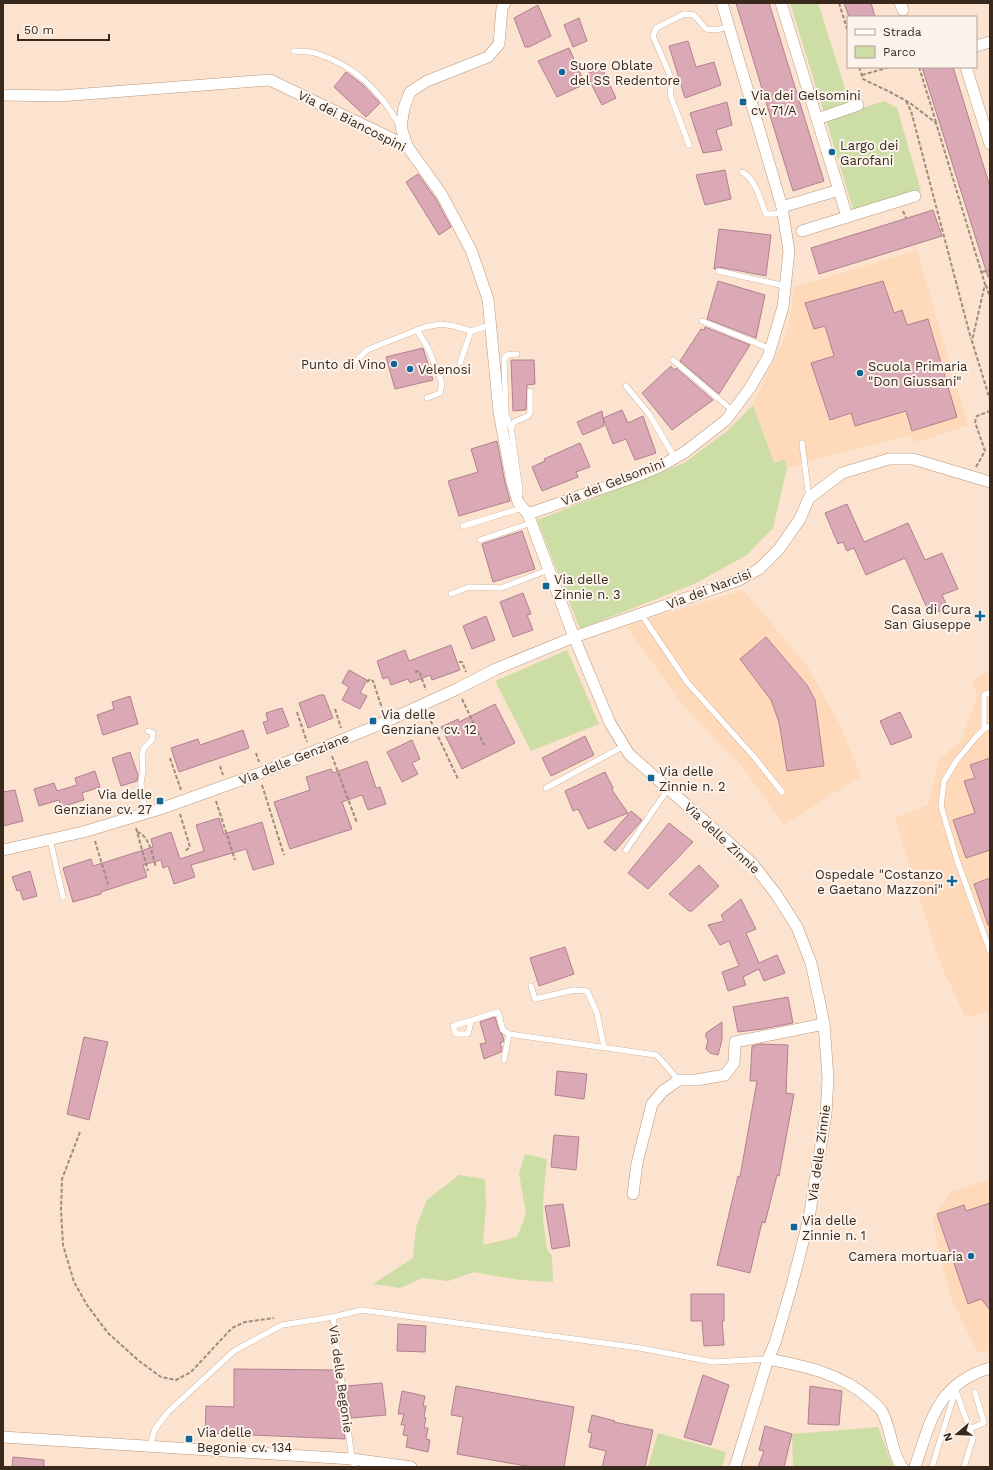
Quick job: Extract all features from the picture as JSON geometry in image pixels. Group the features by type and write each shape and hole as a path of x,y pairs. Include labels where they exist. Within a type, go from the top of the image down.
{"street":[{"path":"407,146 401,127 404,108 410,92 427,81 488,57 498,44 502,8 505,3"},
{"name":"Via dei Gelsomini","path":"525,512 640,475 661,466 685,452 726,420 750,388 768,357 783,307 789,250 782,209 722,3"},
{"path":"781,3 847,217"},
{"path":"977,46 990,42"},
{"path":"966,68 990,144"},
{"name":"Via dei Biancospini","path":"3,95 59,96 270,80 407,146 442,195 471,250 488,298 499,412 512,482 525,512"},
{"path":"817,119 858,105"},
{"path":"782,209 839,190"},
{"path":"802,231 915,196"},
{"name":"Via dei Narcisi","path":"574,637 739,580 759,569 779,549 800,519 809,498 842,473 889,459 913,459 990,482"},
{"name":"Via delle Zinnie","path":"525,512 574,637 610,723 624,746 629,754 752,863 776,894 798,927 814,977 824,1024 828,1078 826,1114 816,1182 809,1218 792,1285 735,1467"},
{"name":"Via delle Genziane","path":"3,850 92,829 148,813 258,774 345,739 457,689 496,669 574,637"},
{"path":"632,1194 637,1163 652,1104 663,1091 679,1080 696,1080 726,1075 734,1063 735,1042 824,1024"},
{"path":"768,1359 807,1367 845,1381 861,1392 880,1408 889,1427 894,1454 902,1467"},
{"path":"915,1467 935,1411 946,1394 955,1389 969,1376 990,1368"},
{"path":"3,1437 150,1446 411,1467"}],"lane":[{"path":"689,145 670,94 672,80 653,36 656,28 684,14 694,15 706,30 717,30 729,26"},
{"path":"294,51 317,53 345,66 375,89 390,108 401,127"},
{"path":"742,172 752,180 766,214 774,214 782,209"},
{"path":"718,271 786,286"},
{"path":"702,321 771,349"},
{"path":"355,362 367,350 425,327 441,324 471,331 491,325"},
{"path":"417,330 428,348 442,382 440,393 427,398"},
{"path":"460,363 471,331"},
{"path":"517,354 508,355 504,358 506,415 511,428 520,491 525,512"},
{"path":"673,360 733,411"},
{"path":"626,386 650,414 675,458"},
{"path":"511,428 514,422 528,416 530,413 530,391"},
{"path":"802,443 809,498"},
{"path":"463,526 525,512"},
{"path":"480,540 525,512"},
{"path":"451,594 469,587 501,588 548,570"},
{"path":"641,614 687,682 755,758 782,792"},
{"path":"984,729 984,695 990,692"},
{"path":"990,726 984,729 957,760 944,781 941,806 957,860 990,951"},
{"path":"148,731 153,733 152,740 144,748 142,755 143,769 141,783 142,799 148,813"},
{"path":"546,788 624,746"},
{"path":"626,850 668,789"},
{"path":"50,839 63,897"},
{"path":"531,986 534,999 574,990 587,991 597,1013 604,1047"},
{"path":"471,1021 498,1012 503,1030 509,1034 656,1055 661,1059 670,1073 679,1080"},
{"path":"504,1060 509,1034"},
{"path":"333,1317 362,1310 640,1348 713,1362 768,1359"},
{"name":"Via delle Begonie","path":"150,1446 155,1429 168,1412 234,1351 282,1325 333,1317 354,1463"},
{"path":"955,1389 972,1438 964,1467"},
{"path":"932,1467 955,1389"},
{"path":"969,1429 984,1423 975,1392"}],"path":[{"path":"839,3 847,29"},
{"path":"859,68 863,79 906,100 936,123"},
{"path":"862,75 886,68"},
{"path":"919,68 990,298"},
{"path":"906,100 911,111 941,229 990,400"},
{"path":"982,272 990,270"},
{"path":"972,341 985,284"},
{"path":"971,476 985,451 975,422 977,416 990,411"},
{"path":"415,672 419,671 426,703 458,779"},
{"path":"367,682 370,679 374,681 386,721"},
{"path":"457,689 484,745"},
{"path":"335,709 345,739"},
{"path":"298,712 310,753"},
{"path":"328,746 356,823"},
{"path":"170,758 190,847 185,851"},
{"path":"258,774 284,855"},
{"path":"212,791 235,860"},
{"path":"132,817 148,871"},
{"path":"92,829 108,884"},
{"path":"137,832 142,833 146,838 156,867"},
{"path":"80,1132 62,1179 61,1210 63,1244 74,1282 87,1305 108,1333 139,1361 161,1377 176,1380 191,1372 232,1328 245,1322 276,1318"}],"shaded area":[{"name":"Scuola Primaria \"Don Giussani\"","path":"917,250 962,406 969,425 915,443 912,435 839,453 787,468 785,459 774,463 753,405 783,341 791,314 794,287"},
{"path":"743,590 808,667 840,725 861,776 784,825 741,765 685,708 626,626"},
{"name":"Ospedale \"Costanzo e Gaetano Mazzoni\"","path":"990,671 990,1025 986,1012 966,1018 943,969 934,945 895,818 928,805 939,760 961,741 977,697 972,680"},
{"path":"990,1179 990,1350 978,1353 951,1298 937,1243 933,1217 951,1192"}],"green space":[{"path":"790,3 818,3 850,104 824,113"},
{"path":"884,101 897,108 921,191 854,212 826,120"},
{"path":"753,405 774,463 785,459 787,468 773,528 747,555 694,584 580,629 537,520 684,463 726,432"},
{"path":"567,650 599,724 531,751 495,681"},
{"path":"525,1154 547,1159 543,1200 543,1219 547,1249 552,1256 553,1282 521,1280 474,1272 448,1281 423,1278 400,1288 373,1284 413,1258 416,1227 427,1200 459,1175 485,1179 486,1206 483,1245 517,1237 526,1214 519,1173"},
{"path":"878,1427 893,1467 793,1467 792,1434"},
{"path":"658,1433 726,1452 722,1467 648,1467"}],"building":[{"path":"736,3 769,3 824,181 793,191"},
{"path":"844,3 871,3 875,16 849,16"},
{"name":"Suore Oblate del SS Redentore","path":"538,5 551,36 529,47 525,47 514,18"},
{"name":"Suore Oblate del SS Redentore","path":"579,18 587,41 573,47 564,25"},
{"path":"688,41 696,67 714,62 721,85 685,98 669,46"},
{"name":"Suore Oblate del SS Redentore","path":"569,48 585,84 557,97 538,61"},
{"name":"Suore Oblate del SS Redentore","path":"602,68 616,98 602,105 586,74"},
{"path":"922,68 953,68 990,187 990,276 988,277"},
{"path":"346,72 363,85 380,103 366,117 334,87"},
{"path":"727,102 732,125 716,130 722,150 703,153 690,113"},
{"path":"725,170 731,199 705,205 696,175"},
{"path":"418,174 436,199 451,227 439,235 406,182"},
{"path":"933,210 942,236 819,274 811,248"},
{"path":"719,229 771,235 766,276 719,267 714,269"},
{"path":"718,281 765,295 756,338 707,319"},
{"path":"883,281 894,313 902,310 907,325 928,319 957,417 912,431 906,411 855,426 851,413 830,420 811,363 834,356 825,326 814,329 805,303"},
{"path":"705,327 750,345 719,394 680,361 701,329 704,330"},
{"name":"Velenosi","path":"423,348 433,380 395,389 386,357"},
{"path":"511,360 534,360 535,384 527,385 526,410 513,411"},
{"path":"671,366 674,370 676,368 713,400 672,430 642,393"},
{"path":"622,410 628,423 643,416 656,453 635,460 626,439 613,444 603,418"},
{"path":"602,411 604,426 583,435 577,422"},
{"path":"497,441 510,501 459,516 448,481 478,472 471,449"},
{"path":"580,443 590,467 576,472 578,477 542,491 532,467 545,461 544,459"},
{"path":"847,504 864,542 908,523 925,560 942,553 958,589 942,595 948,608 930,615 905,558 866,575 854,548 847,551 843,542 838,544 825,513"},
{"path":"522,531 535,569 493,582 482,544"},
{"path":"523,593 531,614 527,615 533,630 513,637 500,602"},
{"path":"486,616 495,640 472,649 463,626"},
{"path":"766,637 807,685 815,700 824,766 787,771 779,722 771,700 740,659"},
{"path":"451,645 460,670 432,680 430,675 410,683 408,679 391,685 388,677 383,679 377,661 405,650 409,661"},
{"path":"349,670 367,680 360,693 367,696 360,709 342,700 349,687 342,683"},
{"path":"320,695 324,695 333,718 308,728 299,703"},
{"path":"130,696 138,724 103,735 97,715 114,709 112,702"},
{"path":"495,704 515,743 462,769 441,727 458,719 459,722"},
{"path":"282,708 289,726 267,734 263,722 268,721 266,713"},
{"path":"900,712 912,737 891,745 880,721"},
{"path":"243,730 249,748 179,772 171,748 198,739 200,745"},
{"path":"585,736 594,755 551,776 542,758"},
{"path":"412,740 420,759 412,763 418,774 402,782 387,752"},
{"path":"130,752 138,775 137,781 121,786 112,758"},
{"path":"990,758 990,850 966,858 953,820 975,813 964,781 975,778 970,765"},
{"path":"367,761 376,788 380,787 386,804 368,810 362,795 342,802 352,829 290,849 274,802 310,790 306,777 331,769 333,773"},
{"path":"95,771 100,787 82,793 84,800 61,807 59,800 39,806 34,789 54,783 57,791 77,785 75,778"},
{"path":"605,772 613,788 612,790 628,813 588,829 578,809 573,811 565,791"},
{"path":"15,790 23,821 3,826 3,792"},
{"path":"631,811 642,820 615,851 604,842"},
{"path":"219,818 224,834 262,822 274,864 253,870 246,849 191,865 195,877 174,884 168,866 163,868 161,860 143,865 147,877 101,892 101,894 73,902 63,868 91,859 93,866 153,847 151,839 171,832 180,859 204,851 196,825"},
{"path":"669,823 693,842 648,889 628,873"},
{"path":"699,865 719,886 692,911 689,911 669,894"},
{"path":"30,871 37,896 23,900 20,890 17,891 12,877"},
{"path":"990,878 990,925 988,925 974,884"},
{"path":"741,899 756,929 746,933 759,963 777,955 785,973 764,981 759,969 743,977 746,985 728,991 722,972 739,966 729,941 720,945 708,925 724,921 721,915"},
{"path":"565,947 574,974 539,986 530,958"},
{"path":"788,997 793,1023 738,1032 733,1007"},
{"path":"495,1017 499,1031 504,1040 500,1043 502,1048 501,1052 484,1059 480,1044 486,1043 480,1022"},
{"path":"722,1022 722,1040 718,1055 710,1053 706,1049 708,1040 706,1038 706,1033"},
{"path":"84,1037 108,1042 89,1120 67,1114"},
{"path":"761,1044 788,1045 786,1093 794,1094 779,1176 777,1175 765,1223 762,1222 750,1273 717,1265 738,1176 740,1177 757,1081 750,1081 752,1046"},
{"path":"557,1071 587,1074 584,1099 555,1095"},
{"path":"554,1135 579,1137 576,1170 551,1167"},
{"name":"Camera mortuaria","path":"990,1203 990,1310 981,1299 968,1304 937,1214 964,1205 966,1211"},
{"path":"563,1204 570,1246 552,1249 545,1206"},
{"path":"691,1294 724,1294 724,1321 722,1321 724,1345 704,1346 702,1321 691,1321"},
{"path":"398,1324 426,1326 425,1352 397,1351"},
{"path":"234,1369 336,1370 345,1439 205,1433 206,1406 234,1407"},
{"path":"703,1375 729,1385 711,1445 684,1437"},
{"path":"382,1383 386,1415 351,1418 346,1386"},
{"path":"456,1386 574,1407 564,1467 532,1467 457,1454 463,1417 451,1415"},
{"path":"810,1386 842,1391 839,1425 808,1424"},
{"path":"402,1391 425,1396 423,1406 426,1406 424,1417 426,1418 424,1428 428,1428 426,1439 430,1440 428,1452 406,1447 408,1436 403,1435 405,1425 401,1425 404,1414 398,1414"},
{"path":"592,1415 615,1421 614,1422 653,1430 645,1467 602,1467 606,1451 589,1447 592,1433 588,1432"},
{"path":"765,1426 792,1434 784,1467 758,1467 764,1451 759,1450"},
{"path":"13,1457 44,1460 44,1467 12,1467"}],"place":[{"name":"Suore Oblate del SS Redentore","path":"562,72"},
{"name":"Via dei Gelsomini cv. 71/A","path":"743,102"},
{"name":"Largo dei Garofani","path":"832,152"},
{"name":"Punto di Vino","path":"394,364"},
{"name":"Velenosi","path":"410,369"},
{"name":"Scuola Primaria \"Don Giussani\"","path":"860,373"},
{"name":"Via delle Zinnie n. 3","path":"546,586"},
{"name":"Casa di Cura San Giuseppe","path":"980,616"},
{"name":"Via delle Genziane cv. 12","path":"373,721"},
{"name":"Via delle Zinnie n. 2","path":"651,778"},
{"name":"Via delle Genziane cv. 27","path":"160,801"},
{"name":"Ospedale \"Costanzo e Gaetano Mazzoni\"","path":"952,881"},
{"name":"Via delle Zinnie n. 1","path":"794,1227"},
{"name":"Camera mortuaria","path":"971,1256"},
{"name":"Via delle Begonie cv. 134","path":"189,1439"}]}
